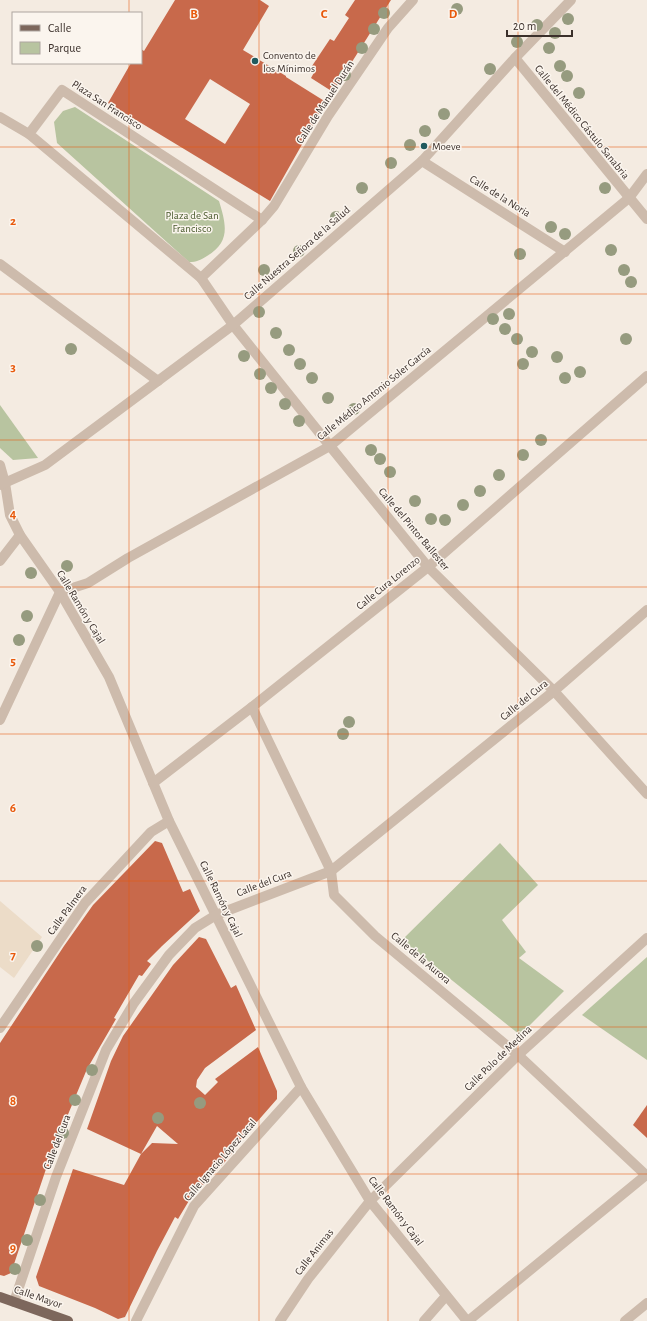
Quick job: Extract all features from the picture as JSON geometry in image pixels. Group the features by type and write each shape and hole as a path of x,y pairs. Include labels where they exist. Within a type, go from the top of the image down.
{"main road":[{"name":"Calle Mayor","path":"0,1297 68,1321"}],"street":[{"name":"Calle de Manuel Durán","path":"262,220 274,206 328,116 388,28 413,0"},
{"name":"Calle Nuestra Señora de la Salud","path":"2,484 45,465 233,325 422,161 515,58 571,0"},
{"name":"Calle del Médico Cástulo Sanabria","path":"515,58 647,219"},
{"name":"Plaza San Francisco","path":"29,134 62,90 262,220"},
{"path":"0,117 29,134 200,278 262,220"},
{"name":"Calle de la Noria","path":"422,161 565,252"},
{"name":"Calle Médico Antonio Soler García","path":"60,592 88,583 128,558 330,446 629,198 647,174"},
{"path":"0,264 158,381"},
{"name":"Calle del Pintor Ballester","path":"200,278 233,325 428,567 554,691 647,794"},
{"name":"Calle Cura Lorenzo","path":"153,783 428,567 647,376"},
{"name":"Calle Ramón y Cajal","path":"0,465 2,484 10,515 20,535 60,592 109,677 169,821 301,1087 370,1201 446,1296 468,1321"},
{"path":"0,561 20,535"},
{"path":"0,720 60,592"},
{"name":"Calle del Cura","path":"14,1302 56,1177 106,1050 134,1003 169,955 195,928 216,915 331,871 554,691 647,610"},
{"name":"Calle de la Aurora","path":"252,706 331,871 334,895 375,936 518,1055 647,1176"},
{"path":"636,782 647,782"},
{"name":"Calle Palmera","path":"0,1028 85,903 151,832 169,821"},
{"name":"Calle Polo de Medina","path":"370,1201 518,1055 647,938"},
{"name":"Calle Ignacio López Lacal","path":"136,1321 194,1206 301,1087"},
{"path":"468,1321 647,1176"},
{"name":"Calle Animas","path":"280,1321 308,1278 370,1201"},
{"path":"424,1321 446,1296"},
{"path":"625,1321 647,1304"}],"green space":[{"name":"Plaza de San Francisco","path":"75,107 219,201 225,225 225,232 220,245 215,251 200,260 189,262 57,143 54,122 63,111"},
{"path":"0,405 38,458 13,460 0,448"},
{"path":"500,843 538,885 502,920 526,952 519,958 564,991 520,1035 402,940"},
{"path":"647,957 647,1060 582,1015"}],"shaded area":[{"path":"0,901 42,937 14,978 0,967"}],"building":[{"path":"175,0 260,0 269,6 243,50 326,102 270,201 108,103 130,64 142,64 142,50 144,51","holes":["210,79 250,104 225,144 185,119"]},
{"path":"355,0 391,0 333,92 311,78 316,69 312,66 330,39 334,41 349,18 345,15"},
{"path":"155,841 162,843 183,892 190,889 200,911 147,961 151,964 142,976 139,975 114,1018 116,1019 87,1069 59,1136 61,1137 50,1167 47,1166 11,1273 4,1276 0,1275 0,1043 93,905"},
{"path":"199,937 206,939 231,988 236,985 256,1030 205,1068 197,1080 196,1087 205,1095 218,1082 215,1079 258,1047 277,1091 277,1099 233,1149 235,1150 223,1164 190,1199 178,1219 175,1217 125,1317 118,1319 95,1308 39,1286 36,1277 73,1169 124,1185 141,1154 87,1129 111,1061 123,1036 173,965","holes":["157,1126 178,1144 152,1143 141,1154"]},
{"path":"647,1105 647,1138 633,1125"}],"place":[{"name":"Convento de los Mínimos","path":"255,61"},
{"name":"Moeve","path":"424,146"}]}
